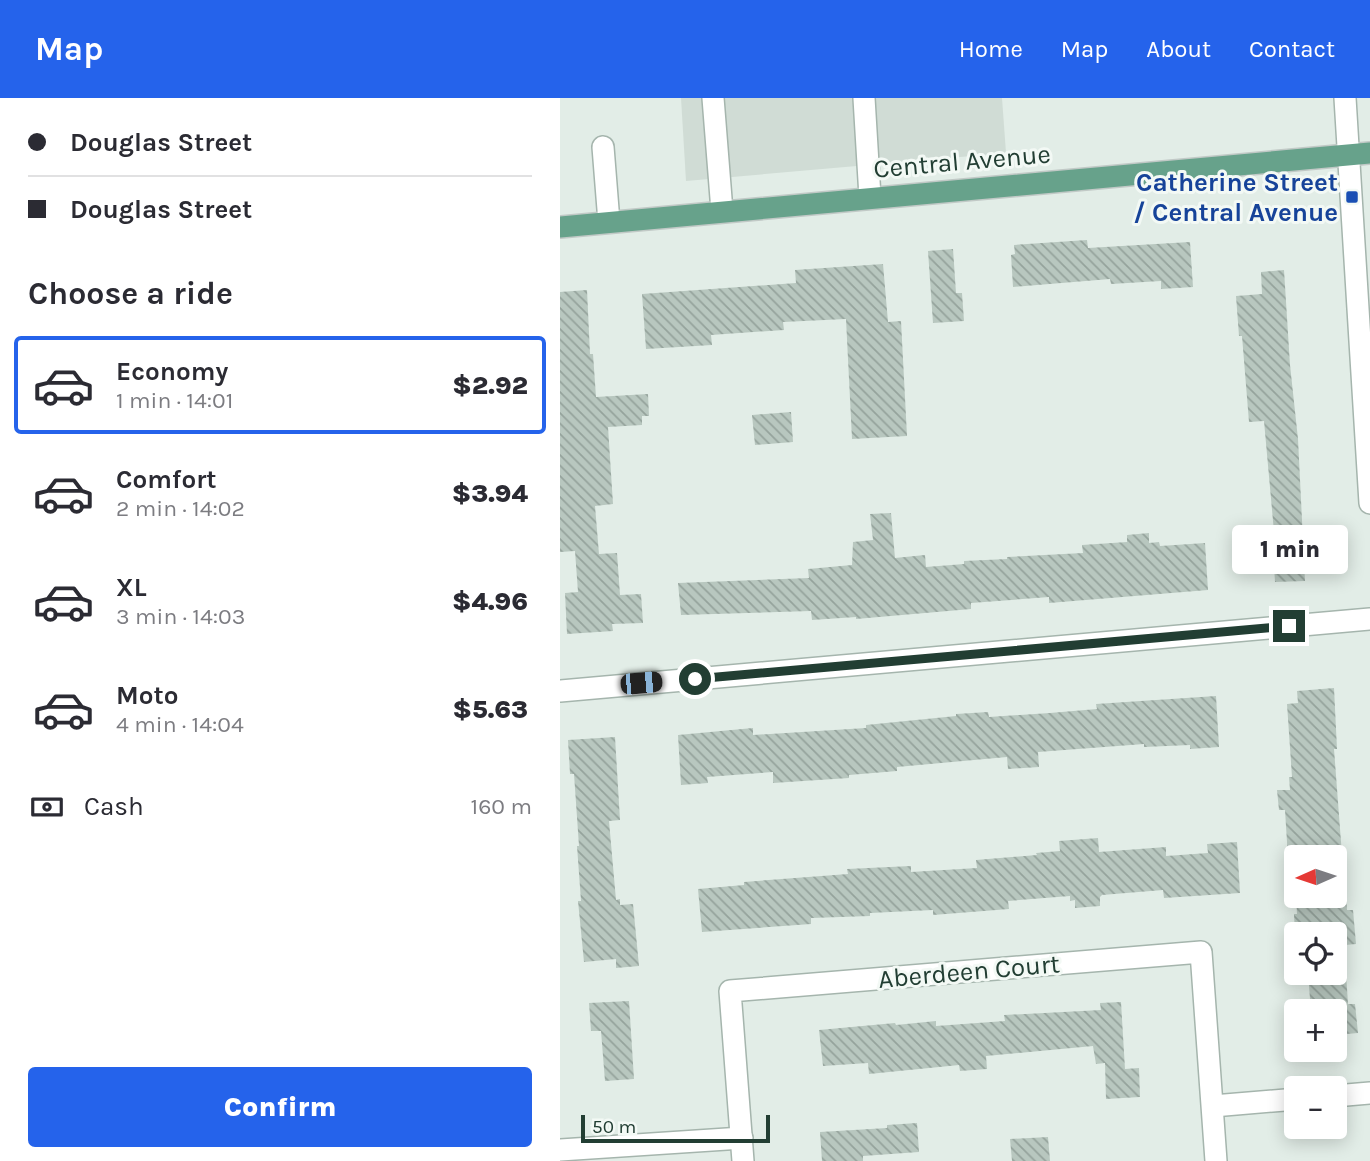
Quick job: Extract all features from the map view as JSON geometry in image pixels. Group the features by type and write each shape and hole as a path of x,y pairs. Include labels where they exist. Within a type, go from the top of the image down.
{"main road":[{"name":"Central Avenue","path":"560,227 1360,154"}],"street":[{"path":"713,98 722,211"},
{"path":"864,98 870,197"},
{"path":"1345,98 1360,154 1370,503"},
{"path":"603,147 609,222"},
{"path":"560,691 1370,619"},
{"name":"Aberdeen Court","path":"743,1161 730,991 1201,951 1216,1161"},
{"path":"1347,1095 1370,1093"},
{"path":"1213,1106 1284,1100"},
{"path":"560,1150 741,1138"}],"shaded area":[{"path":"681,98 1002,98 1006,153 686,181"}],"building":[{"path":"1087,240 1088,248 1190,242 1193,287 1161,289 1161,281 1111,284 1110,279 1013,287 1011,255 1015,254 1014,245"},
{"path":"953,249 956,293 962,293 964,321 933,323 928,251"},
{"path":"883,264 888,322 901,321 907,436 852,439 846,319 783,322 784,330 711,335 712,345 646,349 642,294 796,283 795,270"},
{"path":"1284,270 1298,439 1305,581 1275,582 1274,566 1252,567 1252,544 1275,543 1264,421 1249,422 1236,296 1262,294 1261,272"},
{"path":"587,290 590,354 593,354 596,397 648,394 649,416 642,416 642,425 608,427 613,504 595,506 599,554 617,553 620,595 641,594 643,623 612,624 613,631 567,634 565,593 578,592 575,551 560,552 560,292"},
{"path":"791,412 793,442 755,445 752,415"},
{"path":"891,513 895,558 925,555 926,567 1007,557 1083,553 1082,545 1127,542 1127,535 1149,533 1149,543 1159,542 1160,546 1205,543 1208,590 1049,603 1049,597 971,603 971,609 856,619 812,620 811,611 681,615 678,583 809,578 808,569 852,565 853,542 873,540 870,514"},
{"path":"1334,688 1337,749 1334,749 1341,845 1287,845 1285,810 1279,810 1277,790 1290,790 1289,777 1292,777 1287,704 1298,703 1297,691"},
{"path":"1216,696 1219,747 1190,749 1190,745 1144,747 1144,744 1038,752 1039,767 1008,769 1007,757 897,767 897,771 849,775 849,778 773,783 773,772 707,777 708,783 681,785 678,735 753,728 753,735 866,728 866,725 956,714 988,712 989,717 1050,713 1097,709 1096,704"},
{"path":"615,737 620,820 609,821 616,900 620,899 620,905 633,904 639,966 616,968 616,959 584,962 578,901 581,901 574,774 570,774 568,740"},
{"path":"1098,838 1099,852 1166,847 1166,856 1208,853 1207,844 1237,842 1240,893 1164,898 1163,890 1102,895 1100,906 1075,908 1075,900 1070,901 1070,896 1008,901 1009,909 933,915 933,910 870,913 870,916 811,918 811,924 702,932 698,889 744,885 744,882 848,874 847,869 911,866 911,872 977,868 976,860 1060,851 1059,841"},
{"path":"1297,908 1353,910 1356,944 1347,945 1347,922 1294,922 1294,914 1297,914"},
{"path":"1309,985 1347,985 1348,1004 1355,1004 1358,1033 1347,1034 1347,999 1310,999"},
{"path":"629,1001 634,1079 605,1081 601,1031 591,1031 589,1003"},
{"path":"1121,1002 1125,1069 1139,1068 1140,1097 1106,1099 1105,1063 1096,1064 1093,1046 986,1056 987,1069 960,1071 959,1065 869,1074 868,1063 823,1066 819,1030 936,1021 936,1026 1005,1021 1004,1015 1101,1010 1100,1003"},
{"path":"917,1123 919,1152 863,1156 863,1161 822,1161 820,1132 887,1128 887,1125"},
{"path":"1048,1137 1050,1161 1012,1161 1010,1139"}],"place":[{"name":"Catherine Street / Central Avenue","path":"1352,197"}],"route":[{"path":"695,679 1289,626"}]}
